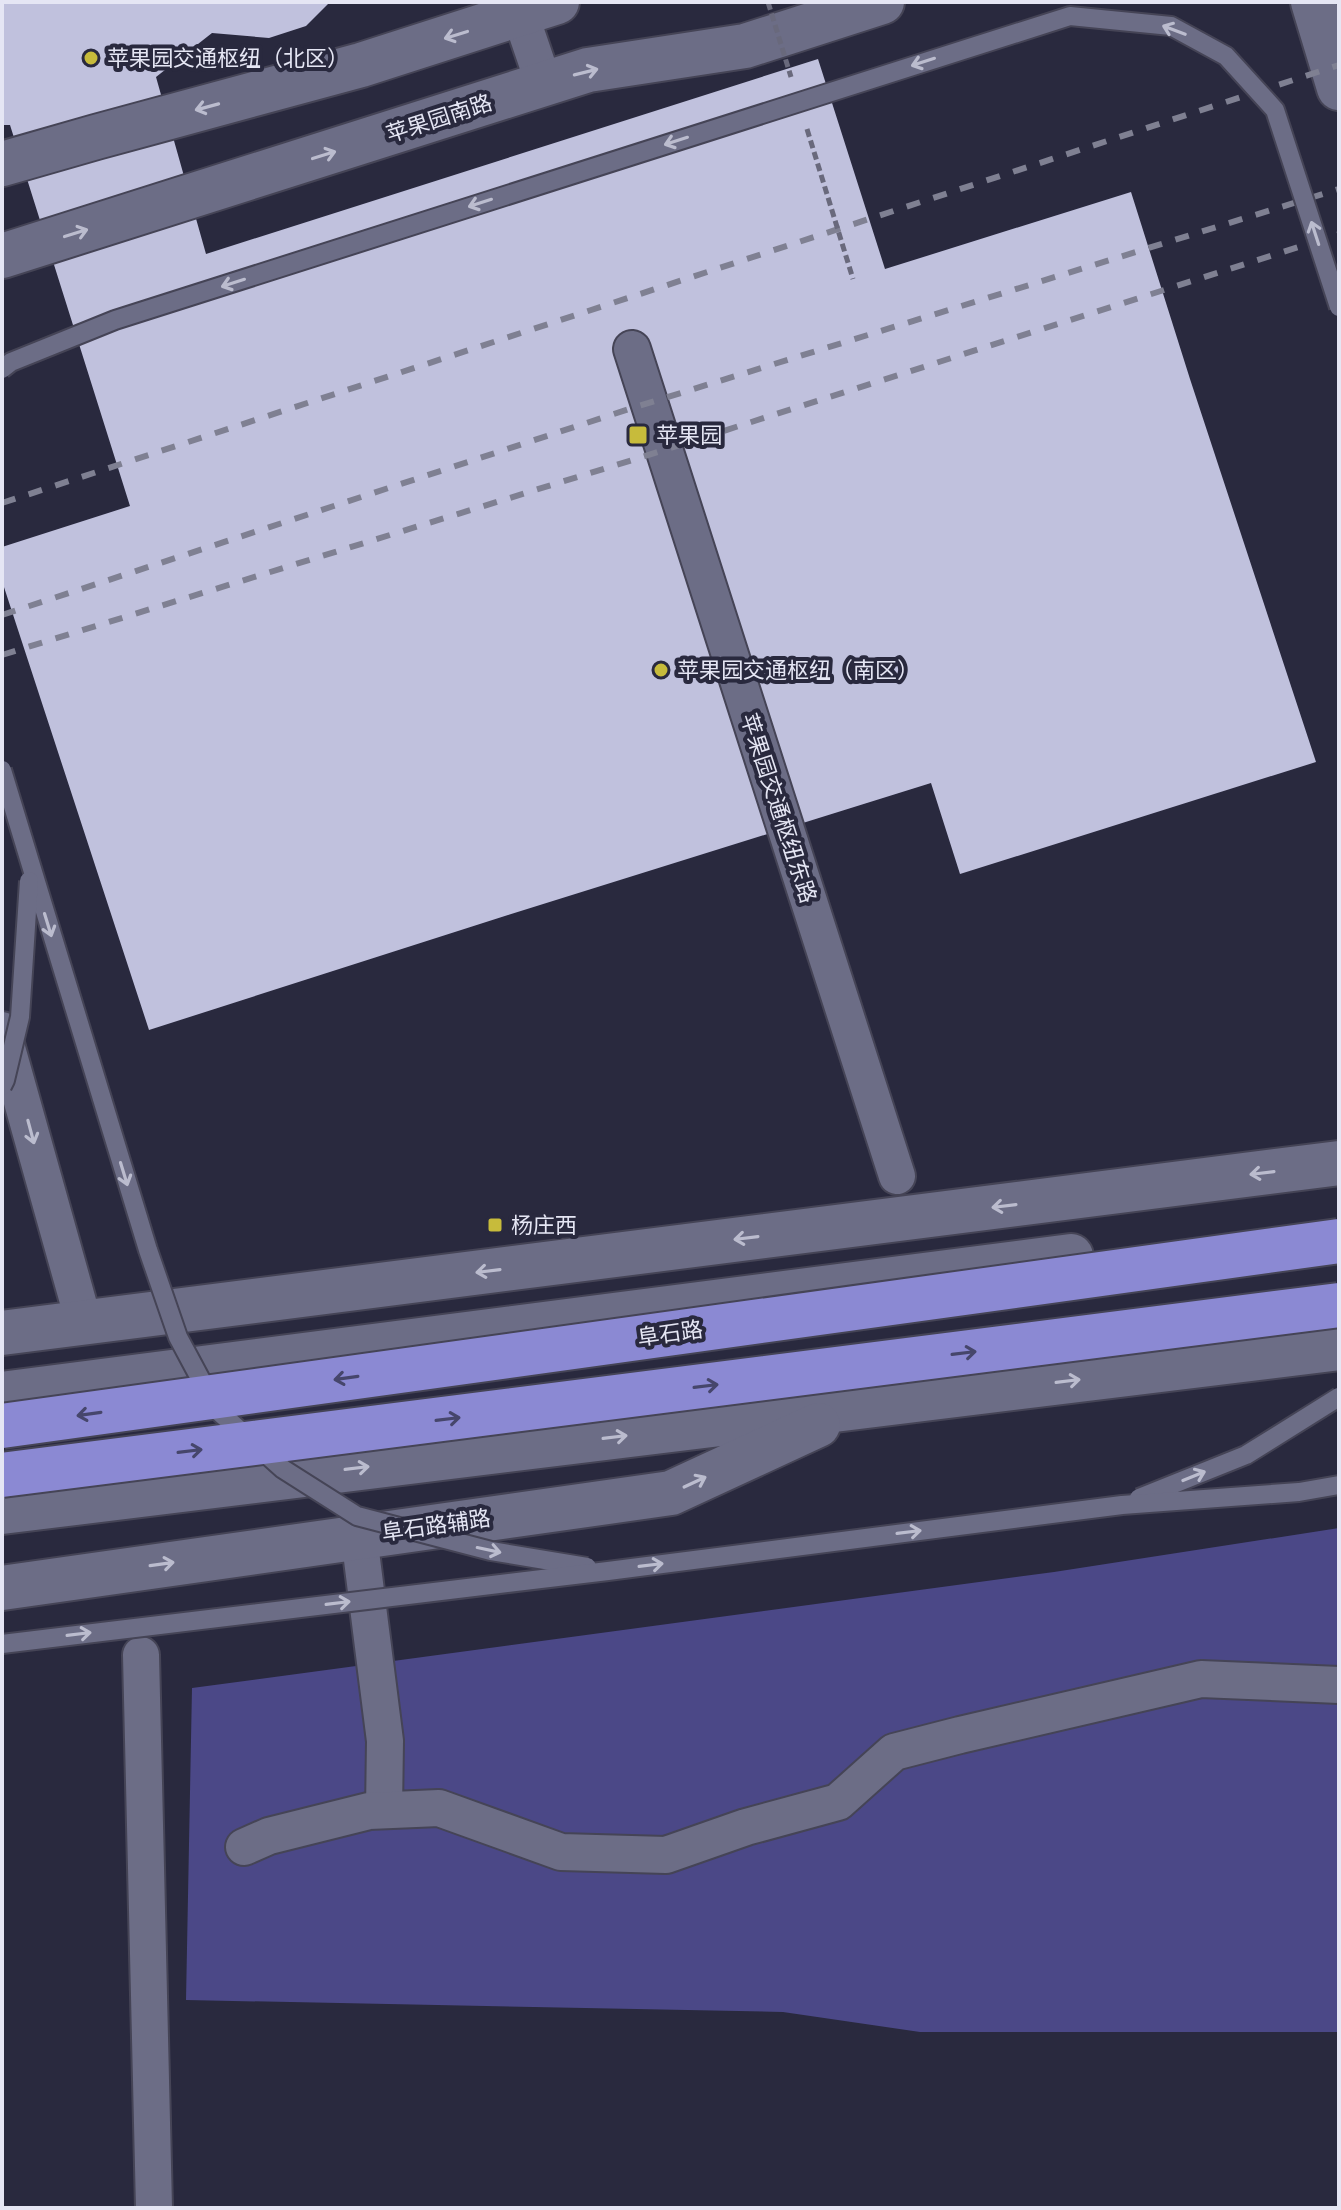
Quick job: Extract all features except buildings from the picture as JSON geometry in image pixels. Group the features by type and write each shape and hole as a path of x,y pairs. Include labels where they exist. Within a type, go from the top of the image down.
{"highway":[{"name":"阜石路","path":"2,1426 1339,1241"},
{"path":"2,1475 1339,1305"}],"main road":[{"name":"苹果园南路","path":"2,256 588,70 745,46 882,2"},
{"path":"1313,2 1339,88"},
{"path":"2,164 361,65 531,6"},
{"path":"2,1333 1339,1163"},
{"name":"阜石路","path":"2,1394 1339,1222"},
{"path":"2,1512 1339,1348"},
{"name":"阜石路辅路","path":"2,1588 671,1493 854,1408"}],"street":[{"path":"531,6 544,84"},
{"name":"苹果园交通枢纽东路","path":"632,349 897,1176"},
{"path":"2,1030 84,1323"},
{"path":"359,1536 385,1741 384,1810"},
{"path":"141,1655 154,2208"},
{"path":"244,1847 269,1836 369,1811 439,1808 561,1852 666,1855 746,1827 838,1802 894,1752 960,1735 1201,1679 1339,1685"}],"lane":[{"path":"2,369 11,362 115,320 1070,16 1171,26 1226,56 1275,110 1339,307"},
{"path":"2,770 148,1250 178,1337 217,1410 283,1469 357,1516 491,1551 608,1571"},
{"path":"2,1086 20,1017 30,866"},
{"path":"1122,1505 1246,1455 1339,1397"},
{"path":"2,1644 1122,1505 1299,1492 1339,1485"}],"path":[{"path":"804,119 853,279"}],"shaded area":[{"path":"1339,1528 1339,2032 920,2032 783,2012 186,2000 192,1688 1054,1572"}],"railway":[{"path":"2,503 1339,65"},
{"path":"2,615 629,409 1339,189"},
{"path":"2,655 642,457 1339,234"}],"place":[{"name":"苹果园交通枢纽（北区）","path":"91,58"},
{"name":"苹果园","path":"638,435"},
{"name":"苹果园交通枢纽（南区）","path":"661,670"},
{"name":"杨庄西","path":"495,1225"}]}
